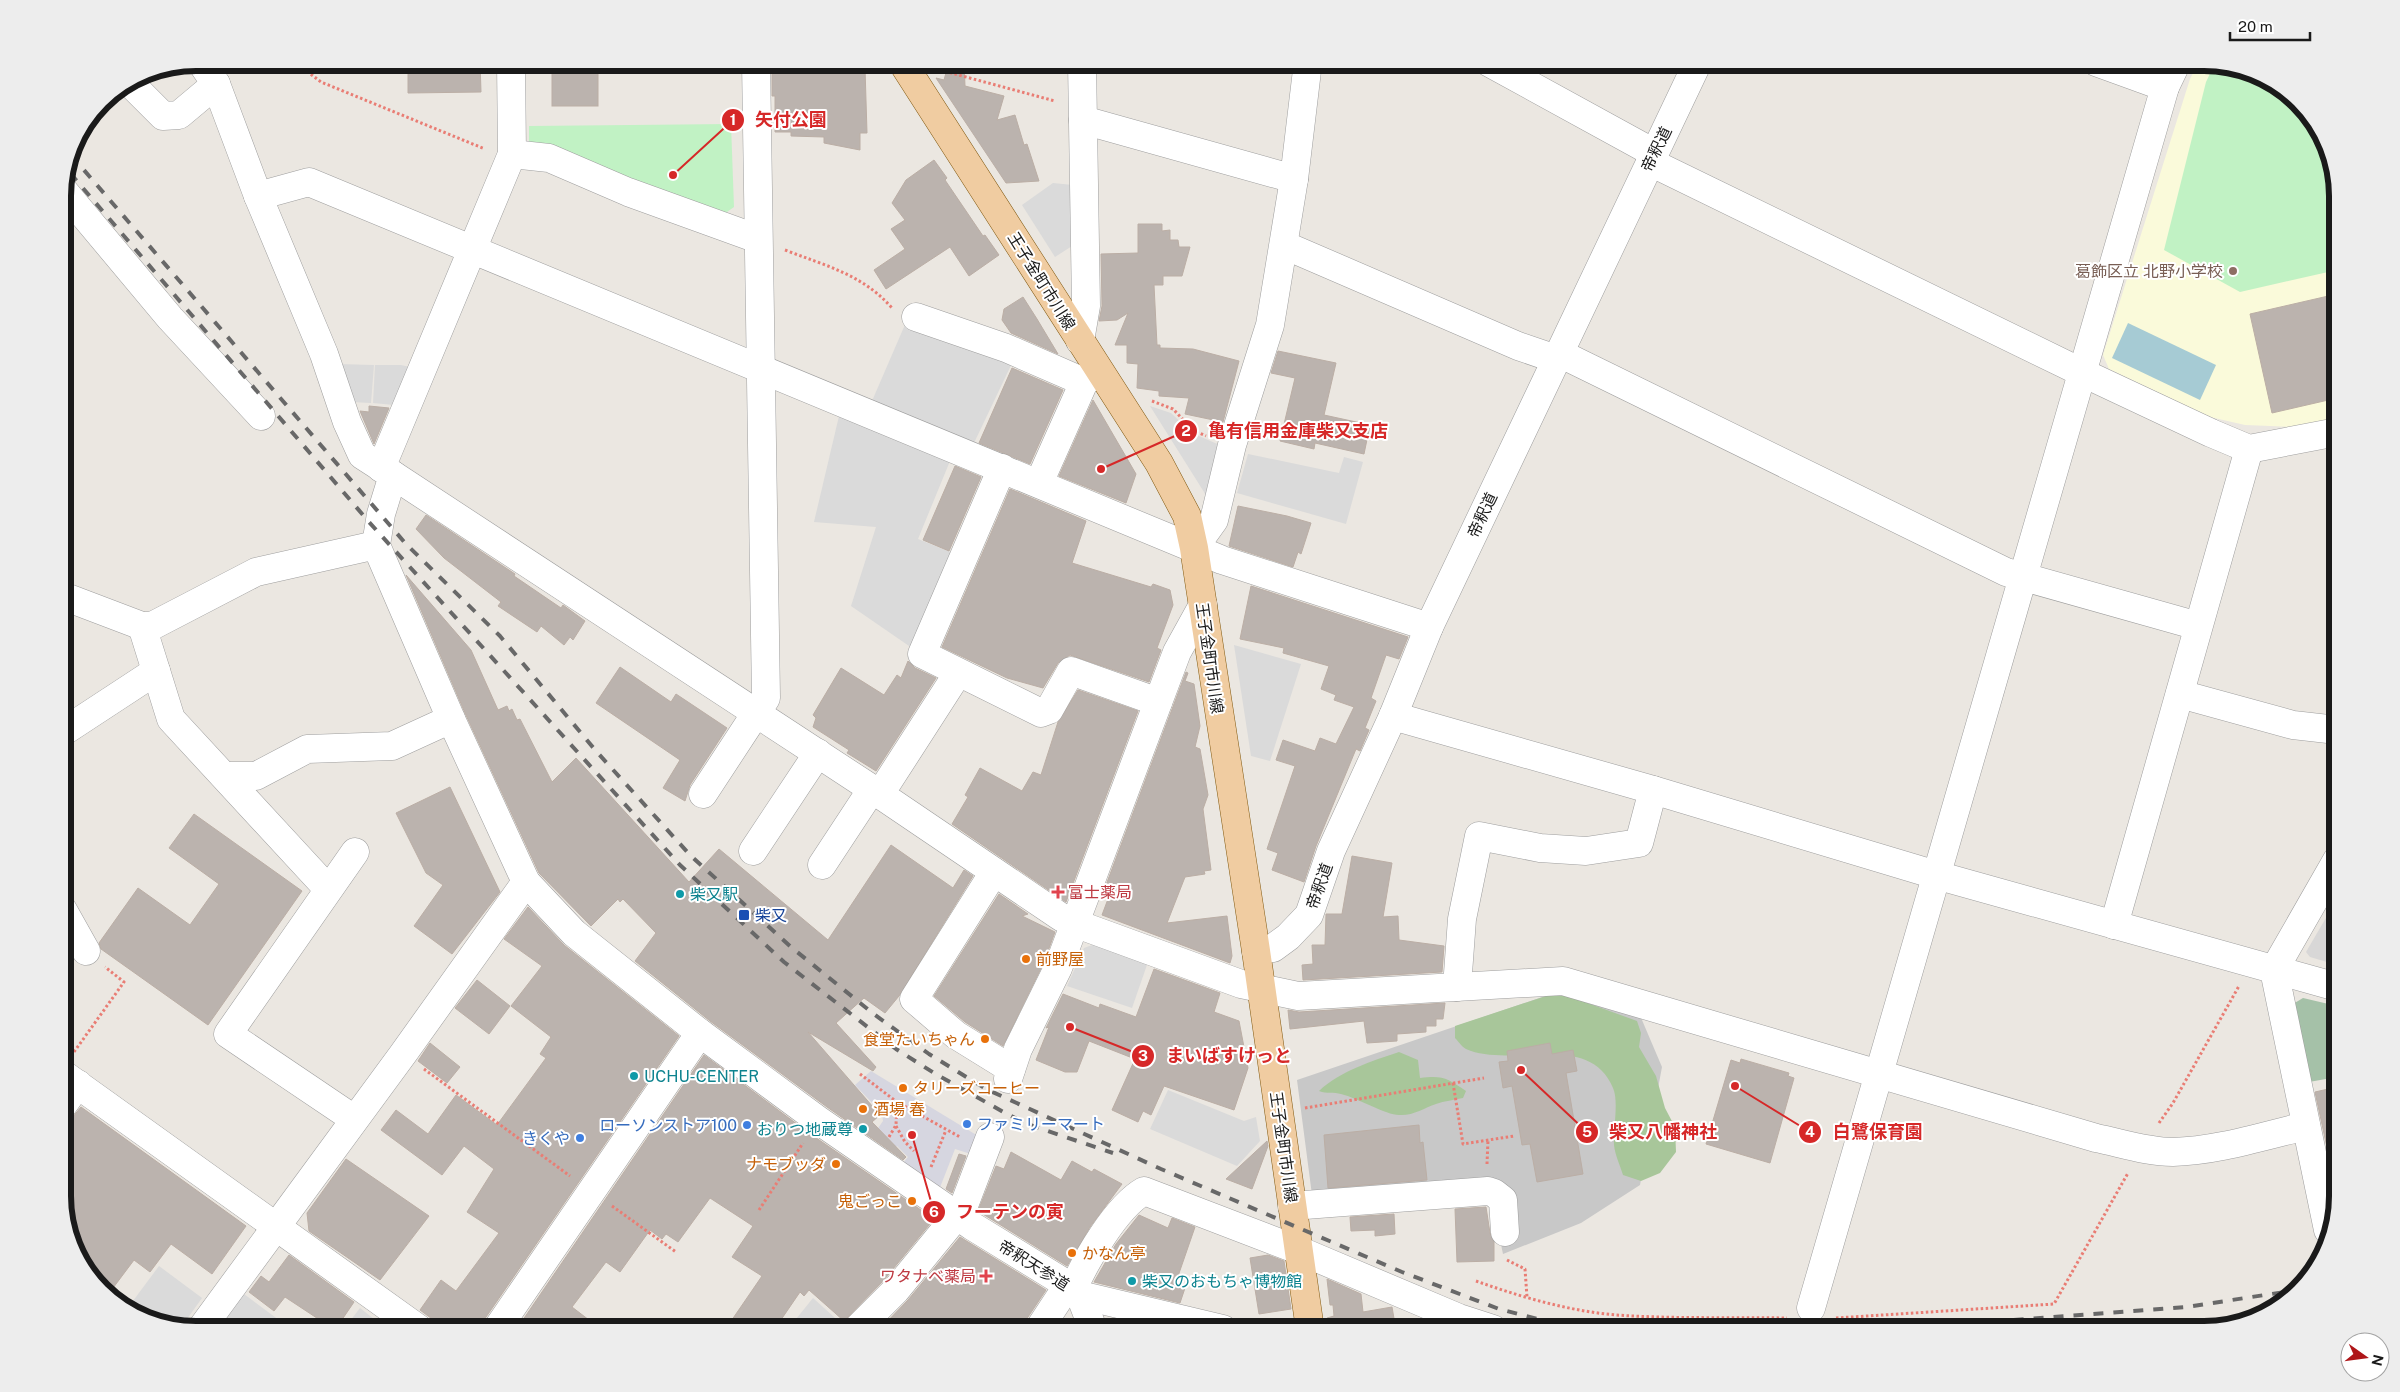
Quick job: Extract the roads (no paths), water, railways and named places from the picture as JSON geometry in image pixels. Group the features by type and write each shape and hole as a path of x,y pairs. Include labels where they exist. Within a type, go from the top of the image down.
{"main road":[{"name":"王子金町市川線","path":"897,71 1080,341 1092,377 1174,489 1187,516 1194,548 1262,990 1309,1321"}],"street":[{"path":"72,599 142,626 152,626 256,572 376,545 387,472 471,250 512,154 511,71"},
{"path":"703,794 766,698 756,71"},
{"path":"1080,341 1086,306 1082,71"},
{"path":"1194,548 1214,520 1232,445 1270,325 1294,180 1307,71"},
{"path":"1504,71 1652,157 2081,372 2211,434 2249,449 2328,434"},
{"name":"帝釈道","path":"1256,951 1273,948 1309,914 1332,851 1393,716 1429,627 1694,71"},
{"path":"2121,71 2165,87"},
{"path":"1812,1315 1878,1074 2081,372 2165,87 2173,71"},
{"path":"135,88 163,116 179,115 209,73"},
{"path":"209,73 324,354 347,422 362,454 757,712 1060,917 1262,990 1298,996 1563,982 2096,1138 2142,1148 2172,1152 2211,1147 2306,1126"},
{"path":"1083,114 1294,180"},
{"path":"512,154 549,158 628,192 758,239"},
{"path":"258,196 309,182 1222,560 1429,627"},
{"path":"72,201 170,318 261,416"},
{"path":"1284,245 1518,346 1557,356 2006,572 2198,626"},
{"path":"916,317 1092,377 1039,483"},
{"path":"2114,925 2249,449"},
{"path":"1002,468 922,654 1041,713 1049,710 1071,671 1158,702"},
{"name":"帝釈天参道","path":"376,545 451,719 526,882 574,933 700,1033 818,1120 1080,1301 1179,1321"},
{"path":"994,872 914,999 956,1035 1010,1074 1018,1050 1058,968 1177,652 1203,605"},
{"path":"142,626 171,719 226,776 272,830 328,889"},
{"path":"72,726 156,671"},
{"path":"822,865 958,673"},
{"path":"2180,694 2294,725 2329,729"},
{"path":"1393,716 1653,790 1936,875 2329,985"},
{"path":"226,776 256,776 307,749 392,746 451,719"},
{"path":"753,851 818,754"},
{"path":"1457,987 1462,919 1479,836 1540,848 1586,851 1639,843 1653,790"},
{"path":"354,1119 228,1034 355,852"},
{"path":"2262,967 2329,872"},
{"path":"207,1321 354,1119 404,1054 526,882"},
{"path":"72,926 86,951"},
{"path":"2262,967 2306,1126 2326,1220"},
{"path":"504,1321 700,1033"},
{"path":"72,1084 406,1321"},
{"path":"866,1321 896,1290 963,1208 988,1145"},
{"path":"1052,1321 1080,1301 1087,1258 1132,1198 1144,1191 1298,1250 1468,1321"},
{"path":"1292,1206 1488,1192 1503,1200 1505,1232"}],"water":[{"path":"2128,323 2216,365 2200,400 2112,358"}],"railway":[{"path":"77,162 406,544 500,636 596,751 690,855 791,947 875,1015 929,1054 986,1089 1161,1169 1402,1272 1499,1309 1545,1321"},
{"path":"73,176 369,522 680,865 784,962 896,1049 934,1073 1027,1124 1113,1153"},
{"path":"2000,1321 2186,1307 2283,1292"}],"place":[{"name":"矢付公園","path":"673,175"},
{"name":"葛飾区立 北野小学校","path":"2233,271"},
{"name":"亀有信用金庫柴又支店","path":"1101,469"},
{"name":"富士薬局","path":"1058,892"},
{"name":"柴又駅","path":"680,894"},
{"name":"柴又","path":"744,915"},
{"name":"前野屋","path":"1026,959"},
{"name":"まいばすけっと","path":"1070,1027"},
{"name":"食堂たいちゃん","path":"985,1039"},
{"name":"柴又八幡神社","path":"1521,1070"},
{"name":"UCHU-CENTER","path":"634,1076"},
{"name":"白鷺保育園","path":"1735,1086"},
{"name":"タリーズコーヒー","path":"903,1088"},
{"name":"酒場 春","path":"863,1109"},
{"name":"ファミリーマート","path":"967,1124"},
{"name":"ローソンストア100","path":"747,1125"},
{"name":"おりつ地蔵尊","path":"863,1129"},
{"name":"フーテンの寅","path":"912,1135"},
{"name":"きくや","path":"580,1138"},
{"name":"ナモブッダ","path":"836,1164"},
{"name":"鬼ごっこ","path":"912,1201"},
{"name":"かなん亭","path":"1072,1253"},
{"name":"ワタナベ薬局","path":"986,1276"},
{"name":"柴又のおもちゃ博物館","path":"1132,1281"}]}
